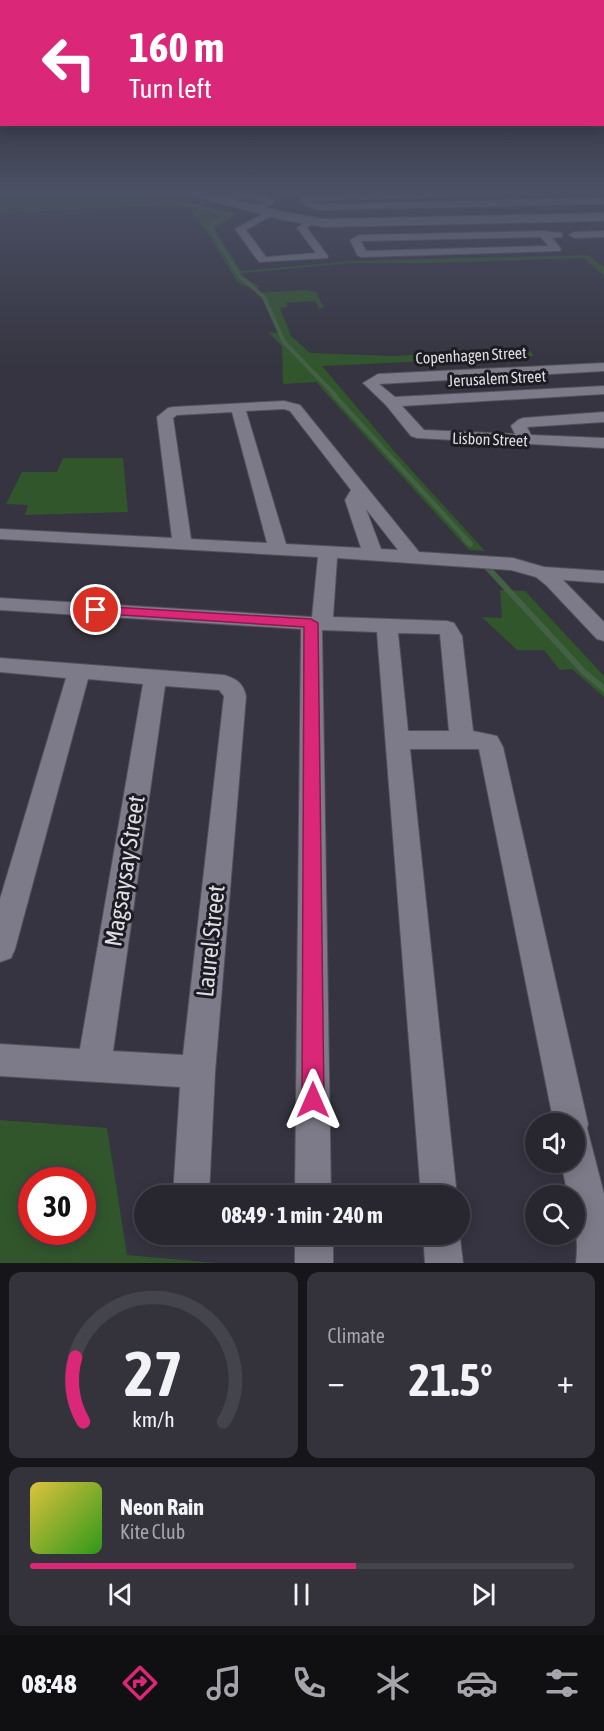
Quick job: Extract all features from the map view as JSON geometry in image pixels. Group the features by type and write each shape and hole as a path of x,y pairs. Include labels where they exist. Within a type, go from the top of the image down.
{"street":[{"path":"256,251 263,260 323,256 319,251"},
{"path":"359,251 360,254 491,251"},
{"name":"Copenhagen Street","path":"392,402 370,383 372,380 604,367"},
{"name":"Jerusalem Street","path":"392,402 604,390"},
{"name":"Lisbon Street","path":"392,402 416,433 423,435 604,443"},
{"path":"182,543 165,417 173,411 284,405 295,408 413,556"},
{"path":"238,408 278,549"},
{"path":"525,440 519,426 523,423 604,417"},
{"path":"360,489 354,500 373,554"},
{"path":"0,534 413,556 513,564 543,573 604,577"},
{"path":"314,1185 316,623 328,552"},
{"path":"543,573 601,629"},
{"path":"0,604 316,623 442,627 449,631 462,739"},
{"path":"387,626 437,1185"},
{"path":"2,670 79,670 155,676"},
{"path":"0,949 79,670"},
{"name":"Laurel Street","path":"155,676 224,683 233,688 235,696 198,1072 192,1185"},
{"name":"Magsaysay Street","path":"94,1066 155,676"},
{"path":"399,740 462,739 488,742 491,747 569,1113"},
{"path":"0,1060 198,1072"},
{"path":"581,1173 597,1246 595,1263"},
{"path":"314,1245 314,1263"},
{"path":"443,1245 444,1263"}],"green space":[{"path":"219,251 228,251 241,271 350,261 588,255 604,267 604,276 584,258 351,263 242,273 244,277 261,287 252,288 238,283"},
{"path":"305,290 316,292 324,308 319,308 315,301 286,303 287,307 280,308 291,336 310,353 393,356 529,349 534,356 322,366 394,451 485,551 469,550 316,382 283,384 282,346 268,332 278,333 262,299 256,293"},
{"path":"63,458 123,458 128,512 25,515 28,505 6,504 22,472 57,472"},
{"path":"500,590 525,591 604,676 604,697 572,669 560,670 544,650 517,650 482,617 502,618"},
{"path":"0,1120 107,1128 127,1255 216,1263 0,1263"}],"waterway":[{"path":"224,251 240,277 246,282"},
{"path":"244,280 264,297 284,342 335,395"},
{"path":"333,394 467,540"},
{"path":"465,539 470,544"},
{"path":"486,566 583,671 604,689"}],"route":[{"path":"96,610 311,623 313,1100"}]}
